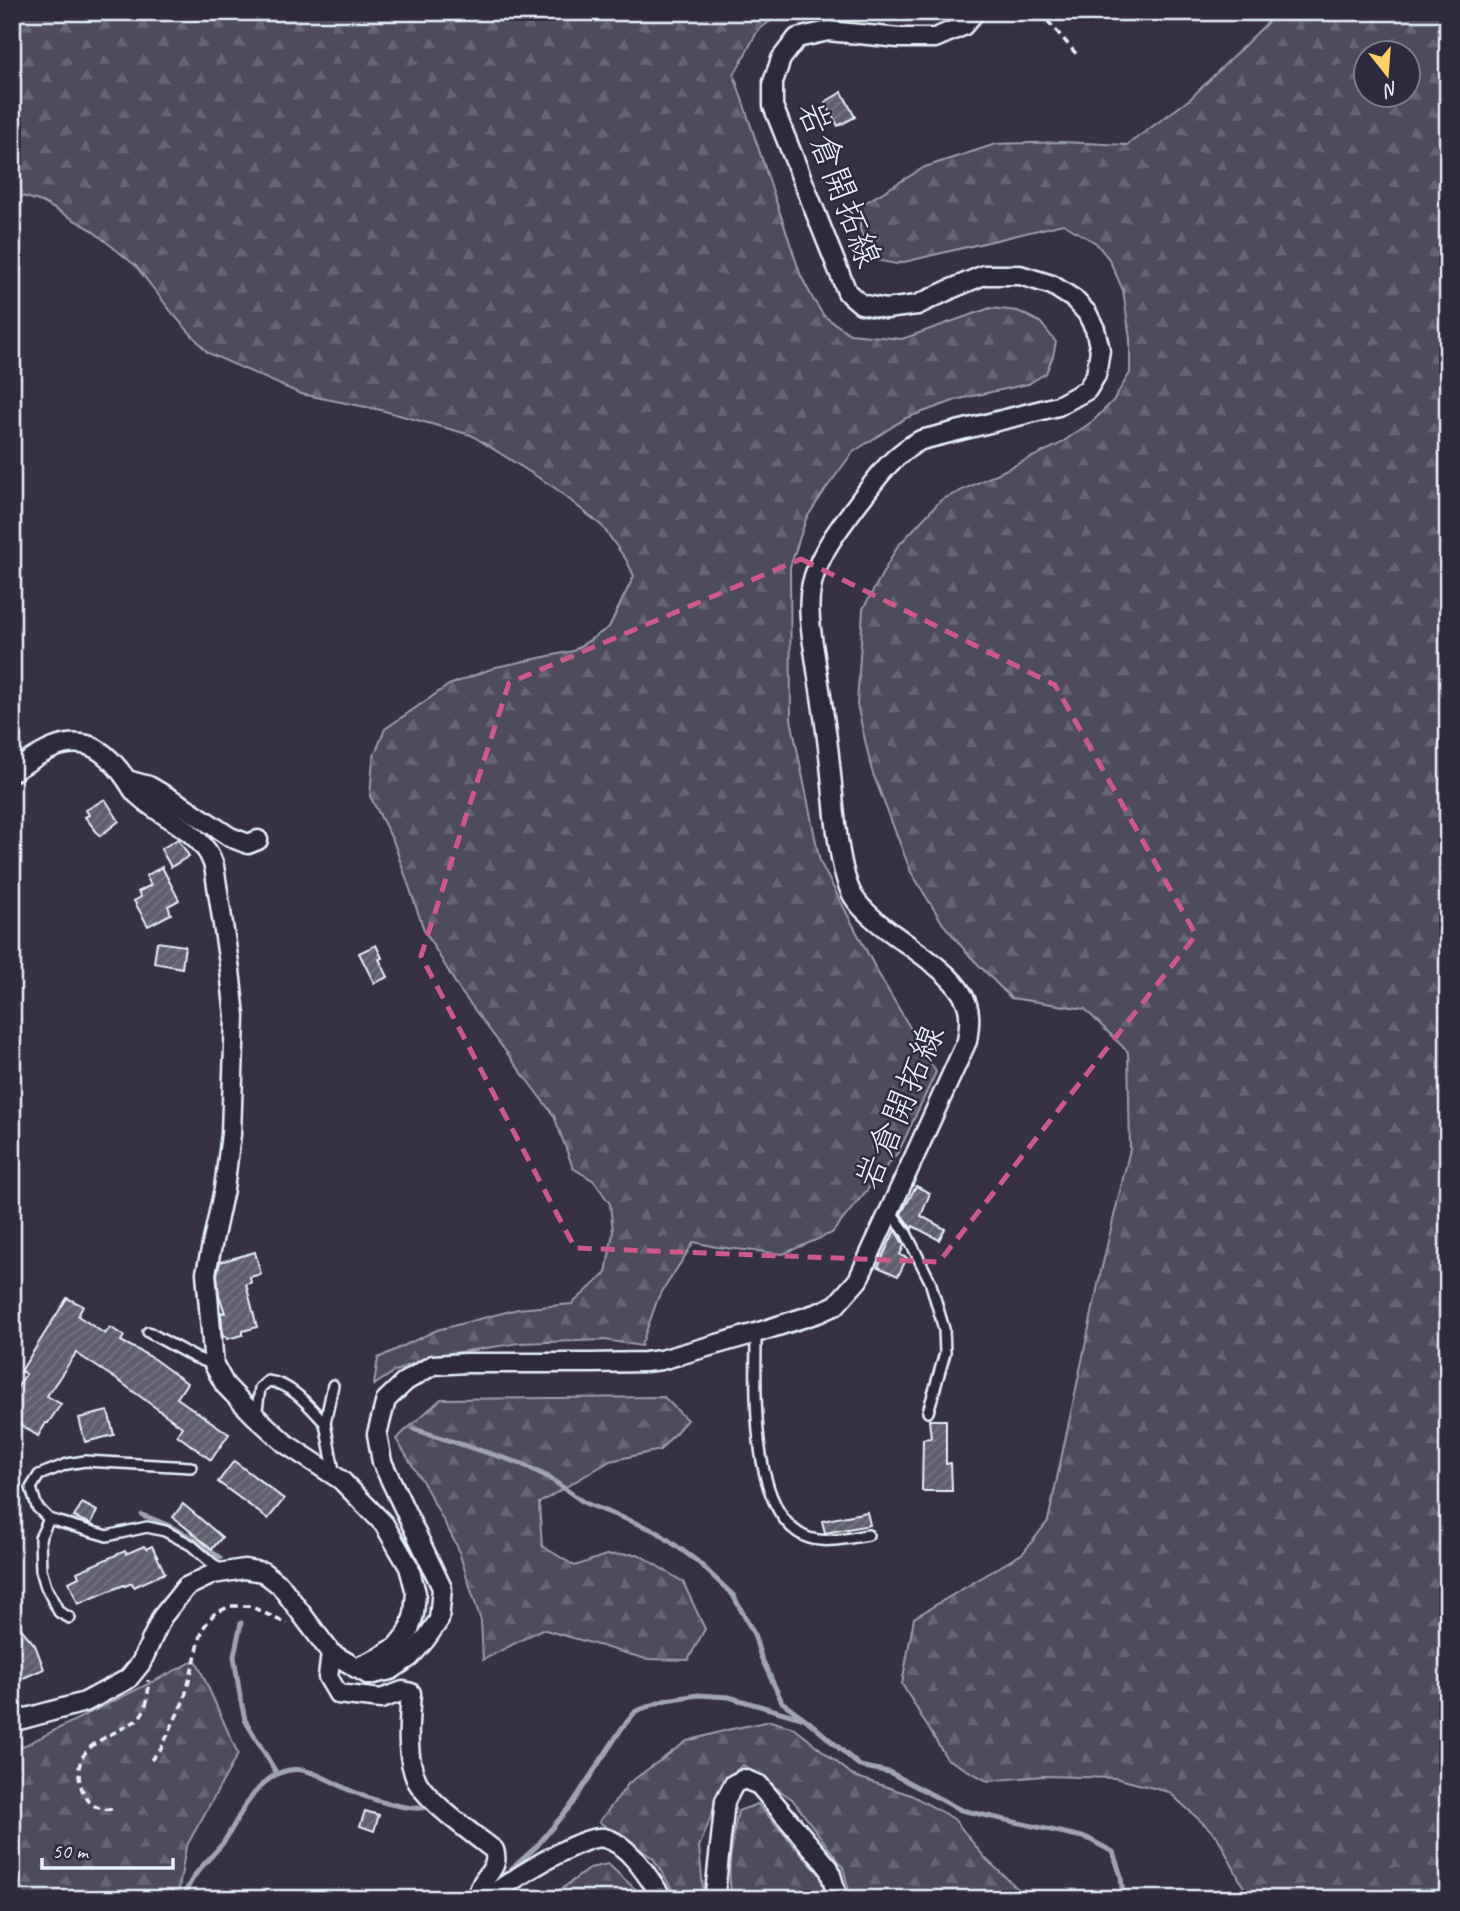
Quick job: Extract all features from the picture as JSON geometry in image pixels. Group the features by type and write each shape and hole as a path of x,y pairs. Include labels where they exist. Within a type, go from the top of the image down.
{"street":[{"name":"岩倉開拓線","path":"12,1722 85,1702 128,1679 141,1662 162,1617 186,1587 222,1572 244,1569 263,1572 280,1585 331,1653 369,1675 391,1670 410,1657 439,1620 442,1588 382,1462 377,1434 386,1400 406,1381 433,1365 444,1364 662,1360 818,1313 835,1304 858,1280 967,1041 969,1013 964,996 952,980 863,911 846,879 808,604 814,576 828,544 887,465 904,449 921,440 1058,406 1087,390 1096,375 1100,350 1095,329 1087,313 1074,299 1052,285 1020,275 984,275 917,305 886,309 861,304 847,292 774,106 773,82 781,59 797,38 828,32 935,38 962,26 975,12"},
{"path":"12,772 50,749 72,743 87,745 103,752 141,799 193,836 208,852 214,866 235,1016 231,1135 224,1189 206,1273 214,1365 225,1385 256,1417 286,1444 336,1477 384,1524 409,1567 416,1593 409,1631 396,1647 356,1668"},
{"path":"127,780 149,786 230,837 248,844 258,840"},
{"path":"331,1653 328,1677 338,1694 381,1699 403,1691 411,1693 409,1734 411,1761 416,1779 426,1794 494,1850 494,1868 482,1883 476,1899"},
{"path":"717,1899 715,1893 724,1801 734,1784 744,1779 759,1784 829,1868 838,1899"},
{"path":"486,1899 541,1863 578,1843 603,1837 620,1845 638,1863 663,1899"}],"lane":[{"path":"890,1211 906,1233 930,1280 944,1329 945,1353 928,1412"},
{"path":"148,1332 214,1365"},
{"path":"756,1333 759,1447 772,1495 787,1523 805,1536 828,1540 868,1535"},
{"path":"256,1417 260,1388 268,1381 280,1382 304,1401 325,1423"},
{"path":"333,1385 325,1423 336,1477"},
{"path":"191,1466 85,1461 39,1475 31,1488 37,1507 49,1520 107,1536 147,1527 165,1531 191,1545 222,1572"},
{"path":"49,1520 40,1538 41,1570 58,1612 70,1618"}],"path":[{"path":"1040,12 1079,57"},
{"path":"152,1760 161,1749 184,1700 202,1628 214,1614 230,1606 250,1606 291,1627"},
{"path":"111,1809 94,1807 81,1789 81,1756 95,1742 137,1720 149,1698 148,1672 141,1662"}],"highlighted area":[{"path":"801,559 1055,685 1196,935 939,1262 575,1248 421,956 509,683"}],"green space":[{"path":"12,12 783,12 758,30 734,75 801,276 824,316 850,334 902,339 990,308 1018,311 1040,322 1056,342 1046,373 1028,384 959,399 906,418 853,452 806,519 790,567 791,719 820,862 878,973 936,1072 899,1151 832,1233 783,1254 694,1242 658,1298 641,1346 605,1340 519,1343 426,1357 374,1385 378,1358 437,1330 518,1309 572,1304 606,1273 613,1232 610,1204 594,1181 573,1168 554,1116 459,989 424,930 394,843 370,796 373,759 385,729 449,685 496,667 573,651 609,627 634,576 627,561 602,526 555,488 471,435 381,410 301,394 208,353 135,265 89,228 42,202 12,193"},
{"path":"1087,12 1147,12 1124,19 1109,20"},
{"path":"1278,12 1448,12 1448,1899 1252,1899 1217,1836 1169,1792 1115,1778 1043,1776 987,1781 947,1759 902,1684 914,1618 1023,1553 1048,1521 1130,1149 1128,1052 1085,1009 1011,998 943,924 911,872 872,771 857,705 863,609 897,547 941,500 1058,445 1093,421 1113,401 1130,373 1130,339 1123,290 1109,259 1096,243 1063,224 896,264 871,259 860,229 860,206 925,167 996,144 1062,142 1127,145 1190,99"},
{"path":"664,1397 687,1420 660,1450 610,1461 539,1503 542,1546 575,1566 606,1555 638,1554 683,1582 705,1629 688,1660 646,1659 542,1629 483,1660 481,1621 457,1546 396,1439 441,1399"},
{"path":"196,1660 238,1754 186,1847 177,1899 12,1899 12,1754 21,1747"},
{"path":"770,1721 794,1728 854,1776 911,1795 954,1819 986,1859 1017,1888 1036,1899 851,1899 843,1867 792,1799 743,1765 726,1779 699,1847 704,1899 678,1899 653,1858 599,1822 629,1783 687,1741"},
{"path":"758,1804 821,1876 827,1899 733,1899 730,1867 738,1811"},
{"path":"608,1864 646,1899 548,1899 590,1868"}],"building":[{"path":"842,92 855,117 838,126 825,102"},
{"path":"105,799 119,821 100,836 85,817 89,815 86,810"},
{"path":"178,839 189,856 171,867 161,849"},
{"path":"162,867 179,900 168,906 171,914 148,926 134,901 141,897 138,892 151,885 146,876"},
{"path":"157,942 185,946 182,968 154,963"},
{"path":"376,945 382,958 379,959 388,977 374,983 359,953"},
{"path":"916,1186 930,1193 921,1216 945,1229 939,1240 913,1226 912,1229 901,1214"},
{"path":"895,1230 904,1245 900,1255 907,1258 898,1276 878,1267"},
{"path":"255,1252 261,1274 250,1277 251,1283 246,1284 257,1327 243,1331 243,1335 227,1339 226,1336 223,1337 221,1312 225,1313 219,1295 217,1274 220,1262"},
{"path":"67,1298 83,1306 78,1316 105,1334 110,1327 124,1336 121,1341 151,1357 187,1383 177,1398 229,1434 211,1460 177,1435 182,1427 76,1353 47,1396 61,1404 38,1436 12,1419 12,1395 26,1374 21,1371"},
{"path":"108,1411 114,1435 85,1442 79,1418"},
{"path":"929,1420 946,1420 946,1464 951,1463 952,1491 922,1491 923,1439 931,1438"},
{"path":"234,1461 284,1499 268,1519 218,1482"},
{"path":"82,1503 97,1511 91,1524 74,1517"},
{"path":"183,1504 222,1537 212,1549 173,1517"},
{"path":"867,1512 870,1525 825,1533 822,1521"},
{"path":"144,1546 146,1549 152,1546 165,1573 134,1587 132,1583 124,1585 78,1604 69,1582 79,1577 77,1572 125,1551 126,1554"},
{"path":"12,1618 35,1645 44,1669 19,1680 12,1663"},
{"path":"365,1811 379,1815 374,1831 360,1826"}],"waterway":[{"path":"414,1429 522,1464 548,1477 585,1503 656,1531 697,1561 733,1595 754,1634 761,1657 782,1702 860,1766 889,1772 961,1810 1087,1838 1113,1852 1121,1876 1123,1899"},
{"path":"142,1515 183,1533 220,1558"},
{"path":"241,1623 234,1656 245,1720 277,1774"},
{"path":"503,1879 536,1847 572,1804 636,1711 666,1700 698,1695 729,1697 801,1718"},
{"path":"182,1899 195,1875 223,1843 256,1792 273,1776 284,1771 295,1769 316,1774 361,1795 404,1807 423,1808 431,1805"}]}
